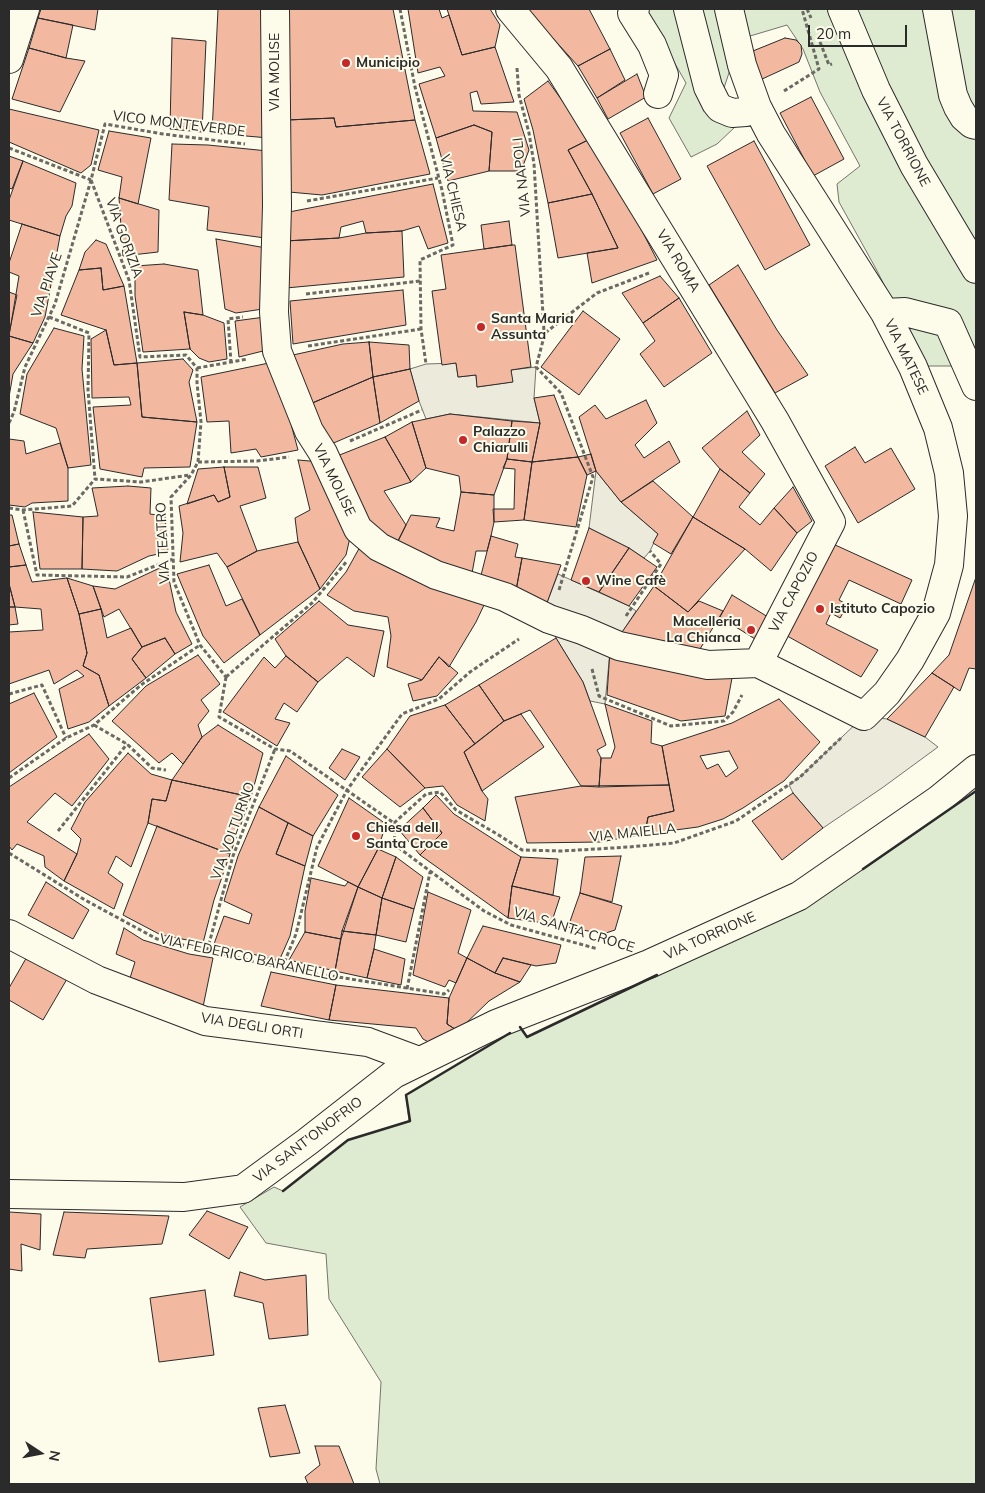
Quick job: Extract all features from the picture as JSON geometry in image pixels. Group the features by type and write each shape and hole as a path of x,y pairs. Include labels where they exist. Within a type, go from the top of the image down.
{"street":[{"path":"9,59 25,9"},
{"name":"VIA MOLISE","path":"275,9 277,206 274,305 277,351 309,431 323,453 358,529 379,547 436,575 505,597 549,619 582,630 619,646 708,664 758,663"},
{"path":"688,9 708,87 716,103 720,108 732,113 746,112 758,107"},
{"name":"VIA MATESE","path":"729,9 742,65 758,107 771,134 885,313 913,367 938,428 950,473 954,516 949,565 936,613 910,660 887,692 864,716"},
{"name":"VIA TORRIONE","path":"842,9 876,90 914,166 976,269"},
{"path":"937,9 953,95 964,117 976,125"},
{"path":"632,10 652,46 664,76 658,94"},
{"name":"VIA ROMA","path":"515,14 559,68 775,421 831,522"},
{"path":"885,313 904,312 948,323 976,386"},
{"name":"VIA CAPOZIO","path":"758,663 831,522"},
{"path":"758,663 864,716"},
{"name":"VIA TORRIONE","path":"419,1061 496,1024 649,964 799,896 938,800 976,769"},
{"name":"VIA DEGLI ORTI","path":"9,934 97,980 205,1021 368,1042 419,1061"},
{"name":"VIA SANT'ONOFRIO","path":"9,1194 184,1197 243,1189 394,1074 419,1061"}],"path":[{"name":"VIA CHIESA","path":"400,9 415,87 453,245 420,260 421,330 426,364"},
{"path":"758,107 819,70 802,9"},
{"name":"VIA NAPOLI","path":"515,14 519,95 529,133 534,164 544,333 536,367 561,393 593,478 564,576"},
{"name":"VICO MONTEVERDE","path":"91,180 105,124 163,134 275,147"},
{"path":"9,148 91,180"},
{"path":"277,206 438,178"},
{"name":"VIA PIAVE","path":"9,423 14,412 25,367 55,304 91,180"},
{"name":"VIA GORIZIA","path":"91,180 128,280 140,357 186,355 197,368"},
{"path":"544,333 598,293 679,262"},
{"path":"231,363 228,319 274,305 420,281"},
{"path":"9,508 23,510 72,506 95,479 88,390 89,333 49,317"},
{"path":"421,330 277,351 231,363 197,368 201,422 198,462 257,461 323,453 422,410"},
{"name":"VIA TEATRO","path":"198,462 190,475 171,497 174,582 200,645 226,677"},
{"path":"95,479 141,482 190,475"},
{"path":"23,510 37,576 127,577 173,559"},
{"path":"358,529 346,562 312,603 226,677 219,717 275,749 290,750 394,823"},
{"path":"632,608 661,564 650,551"},
{"path":"282,968 296,934 317,847 347,790 402,714 439,699 470,672 549,619"},
{"path":"9,778 66,738 94,726 141,685 200,645"},
{"path":"606,699 671,726 724,721 734,712 758,663"},
{"path":"9,694 42,686 66,738"},
{"name":"VIA MAIELLA","path":"394,823 426,794 440,792 456,810 522,850 581,850 674,843 736,821 800,777 864,716"},
{"path":"94,726 127,744 152,768 166,770"},
{"path":"58,831 127,744"},
{"name":"VIA VOLTURNO","path":"207,951 232,856 275,749"},
{"name":"VIA SANTA CROCE","path":"394,823 395,845 484,911 512,925 603,951"},
{"name":"VIA FEDERICO BARANELLO","path":"9,853 85,900 157,939 282,968 444,994 449,990"},
{"path":"407,989 430,872"}],"green space":[{"path":"639,9 976,9 976,366 926,366 839,202 837,184 860,166 820,92 803,49 787,25 740,39 724,88 735,127 717,144 691,157 669,118 686,83 654,27"},
{"path":"976,791 976,1484 380,1484 376,1469 381,1382 329,1299 326,1254 266,1243 240,1207 274,1187 283,1191 348,1140 409,1121 406,1095 521,1026 527,1037 745,933 807,906"}],"shaded area":[{"path":"456,363 458,377 476,375 477,387 512,382 511,370 536,367 534,398 540,423 450,414 426,419 410,369 426,364"},
{"path":"596,471 621,502 658,534 650,551 644,558 629,548 589,528"},
{"path":"558,574 629,606 636,611 610,651 605,704 590,701 583,682 556,638 545,608"},
{"path":"864,716 887,719 925,737 938,747 823,828 793,793 789,785 800,777"}],"building":[{"path":"41,9 98,9 95,30 38,18"},
{"path":"218,9 263,9 269,138 212,133"},
{"name":"Municipio","path":"288,9 393,9 415,120 336,127 334,118 287,120"},
{"path":"408,9 439,9 442,18 449,15 462,55 495,47 514,102 481,104 477,91 470,93 473,111 517,112 529,150 521,171 489,171 492,132 474,125 436,138 419,84 445,76 440,67 418,73"},
{"path":"447,9 490,9 500,25 495,47 462,55"},
{"path":"524,9 589,9 610,49 578,66"},
{"path":"38,18 73,25 66,58 29,48"},
{"path":"172,38 206,41 202,132 170,129"},
{"path":"785,38 796,40 801,45 802,54 799,62 760,80 748,53"},
{"path":"29,48 85,61 60,112 12,99"},
{"path":"610,49 625,80 597,98 578,66"},
{"path":"637,74 646,97 608,119 597,98"},
{"path":"548,81 590,139 568,150 592,194 548,203 533,130 524,99"},
{"path":"811,97 844,159 813,176 780,113"},
{"path":"9,109 99,130 91,165 81,173 9,142"},
{"path":"334,118 336,127 415,120 430,174 322,195 289,192 287,120"},
{"path":"648,118 681,179 653,194 620,133"},
{"path":"474,125 492,132 489,171 448,181 436,138"},
{"path":"109,131 151,138 138,204 119,198 122,177 98,170"},
{"path":"590,139 622,192 657,260 592,283 587,253 618,248 568,150"},
{"path":"754,141 810,245 765,270 707,166"},
{"path":"172,144 208,145 268,151 265,238 207,230 209,207 169,200"},
{"path":"9,156 23,161 12,189 9,188"},
{"path":"23,161 76,183 72,206 66,216 60,236 9,220 9,200"},
{"path":"433,184 448,243 428,249 419,226 402,231 366,233 363,221 341,227 339,238 285,241 289,212"},
{"path":"592,194 618,248 558,258 548,203"},
{"path":"119,198 159,210 158,252 123,256"},
{"path":"509,221 512,245 484,249 481,225"},
{"path":"22,224 60,236 45,317 33,343 9,336 19,276 9,272 9,263"},
{"path":"402,231 404,277 286,288 285,241 339,238 366,233"},
{"path":"216,239 266,248 263,309 236,313 225,309"},
{"path":"96,240 106,244 124,286 103,290 101,268 79,270 85,252"},
{"name":"Santa Maria Assunta","path":"515,245 531,367 511,370 513,382 477,387 476,375 458,377 456,363 442,365 432,291 446,289 441,255"},
{"path":"164,264 198,270 203,315 184,312 190,349 143,352 135,296 135,266"},
{"path":"738,265 777,330 808,375 775,393 709,285"},
{"path":"101,268 103,290 124,286 137,363 114,365 106,330 61,315 79,270"},
{"path":"660,276 679,298 643,323 622,293"},
{"path":"403,290 406,325 293,344 290,301"},
{"path":"9,292 17,295 9,334"},
{"path":"679,298 712,353 664,387 640,354 655,341 643,323"},
{"path":"583,311 620,339 579,395 541,367"},
{"path":"184,312 203,315 224,323 227,359 209,362 199,358 190,349"},
{"path":"265,317 271,349 239,357 235,321"},
{"path":"54,328 84,336 82,369 91,465 68,468 56,428 20,414 27,374"},
{"path":"106,330 114,365 137,363 142,417 197,422 190,467 144,468 142,477 100,469 93,407 131,405 129,397 92,398 91,339"},
{"path":"9,336 33,343 13,374 9,397"},
{"path":"369,342 409,345 410,369 373,377"},
{"path":"369,342 373,377 310,404 293,355 343,344"},
{"path":"183,359 193,370 189,382 197,422 142,417 137,363"},
{"path":"269,363 287,409 298,450 261,457 256,449 231,453 229,421 207,422 201,377"},
{"path":"410,369 419,401 380,423 373,377"},
{"path":"373,377 380,423 329,445 310,404"},
{"path":"554,395 578,457 532,462 540,423 534,398"},
{"path":"646,400 657,423 635,445 644,458 669,441 680,462 621,502 596,471 579,417 595,405 606,419"},
{"path":"747,411 760,435 742,452 765,474 750,493 720,469 702,448"},
{"name":"Palazzo Chiarulli","path":"450,414 512,421 507,459 494,495 461,492 459,476 426,468 412,422"},
{"path":"512,421 540,423 532,462 507,459"},
{"path":"412,422 426,468 411,482 385,437"},
{"path":"385,437 411,482 384,491 406,525 394,549 361,527 332,458"},
{"path":"9,439 24,441 26,454 60,443 68,468 68,501 32,503 25,507 9,505"},
{"path":"855,447 865,463 891,448 915,489 858,523 825,466"},
{"path":"591,454 596,471 587,475 578,457"},
{"path":"578,457 587,475 576,527 524,520 532,462"},
{"path":"507,459 532,462 524,520 494,522 493,509 514,509 515,469 503,468"},
{"path":"298,460 321,462 351,533 346,555 320,589 298,542 295,518 310,510"},
{"path":"224,467 258,467 266,498 240,506 257,551 227,567 217,553 180,562 183,533 179,506 214,495 218,502 230,497"},
{"path":"224,467 230,497 218,502 214,495 187,504 198,469"},
{"path":"720,469 750,493 739,507 760,525 774,508 797,533 771,571 745,549 693,517"},
{"path":"653,481 693,517 671,554 653,543 658,534 621,502"},
{"path":"128,486 151,488 150,514 165,516 168,552 149,556 117,571 82,569 83,517 98,516 92,488"},
{"path":"793,487 812,521 797,533 774,508"},
{"path":"461,492 494,495 494,522 487,551 476,551 471,579 394,549 411,515 440,518 436,527 454,531"},
{"path":"33,512 83,517 82,569 40,569"},
{"path":"9,515 12,515 19,544 9,546"},
{"path":"693,517 745,549 688,612 654,586"},
{"path":"589,528 629,548 599,592 571,580"},
{"path":"491,536 518,544 515,557 522,558 515,596 479,583"},
{"path":"298,542 320,589 260,635 227,567 257,551"},
{"path":"19,544 26,565 9,567 9,546"},
{"name":"Istituto Capozio","path":"833,544 912,580 901,604 849,580 839,600 848,605 840,618 831,613 826,624 878,650 861,677 780,632"},
{"path":"361,545 485,603 449,667 439,657 422,680 387,667 391,636 388,617 354,611 327,595 346,572"},
{"path":"629,548 657,567 629,606 599,592"},
{"path":"522,558 561,565 545,608 515,596"},
{"path":"26,565 32,582 67,578 79,614 87,653 83,666 99,675 109,706 89,722 68,729 59,689 84,676 77,670 54,684 49,670 9,684 9,632 43,630 41,609 15,607 9,584 9,567"},
{"path":"166,565 176,612 192,644 175,654 165,638 142,647 119,609 104,617 93,586 115,589"},
{"path":"209,565 226,606 242,599 260,635 224,663 203,636 177,574"},
{"path":"976,577 976,669 969,668 960,691 932,673 949,655"},
{"path":"67,578 93,586 101,609 79,614"},
{"path":"9,584 15,607 9,607"},
{"path":"654,586 688,612 699,601 723,611 697,654 620,635"},
{"path":"732,595 768,617 755,639 720,617"},
{"path":"319,601 348,625 384,631 374,677 347,657 318,682 286,656 275,639"},
{"path":"9,607 15,607 18,624 9,625"},
{"path":"101,609 107,638 131,628 142,647 132,659 146,678 109,706 99,675 83,666 87,653 79,614"},
{"path":"165,638 175,654 146,678 132,659 142,647"},
{"path":"556,638 583,682 606,745 597,750 601,758 599,787 581,786 530,710 504,721 479,685"},
{"path":"610,651 676,668 732,678 725,716 681,721 607,695"},
{"path":"198,655 220,684 201,700 209,711 198,725 202,737 183,764 172,753 159,763 112,721 146,686"},
{"path":"286,656 318,682 297,712 284,703 275,719 290,723 277,746 223,712 264,657 275,668"},
{"path":"439,657 458,673 437,696 413,701 408,684 422,680"},
{"path":"932,673 954,687 925,737 887,719"},
{"path":"479,685 504,721 475,744 445,705"},
{"path":"34,693 57,737 9,773 9,704"},
{"path":"779,699 820,742 784,781 723,819 698,827 645,834 648,817 674,811 662,746 732,723","holes":["729,751 738,768 726,777 718,764 707,769 700,756"]},
{"path":"605,704 652,721 651,743 662,746 669,785 599,787 601,758 611,758 615,747"},
{"path":"445,705 475,744 464,752 482,791 488,799 485,821 457,805 443,786 425,788 387,749 410,716"},
{"path":"521,714 544,747 482,791 464,752 504,721"},
{"path":"218,725 263,753 251,797 172,780 202,737"},
{"path":"89,734 109,759 72,806 55,793 27,822 77,854 64,881 45,867 44,856 17,844 12,850 9,846 9,787"},
{"path":"342,749 360,757 345,780 329,768"},
{"path":"387,749 425,788 400,807 362,777"},
{"path":"128,753 151,774 172,780 166,801 152,799 148,823 131,867 116,856 108,873 123,884 114,909 64,881 77,854 81,839 71,829 85,802"},
{"path":"286,756 338,795 313,836 259,807"},
{"path":"172,780 251,797 230,854 148,823 152,799 166,801"},
{"path":"669,785 674,811 648,817 645,834 600,842 527,843 515,797 581,786"},
{"path":"793,793 823,828 782,860 752,821"},
{"path":"436,795 454,814 521,857 512,886 508,918 420,855 442,833 423,808"},
{"name":"Chiesa dell Santa Croce","path":"349,798 386,824 378,849 358,887 318,866"},
{"path":"259,807 288,823 276,854 305,866 290,936 279,961 214,944 224,916 249,924 252,914 224,901 238,856"},
{"path":"423,808 442,833 420,855 399,830"},
{"path":"288,823 313,836 305,866 276,854"},
{"path":"157,826 230,854 214,900 203,943 161,935 123,915"},
{"path":"378,849 396,857 382,898 358,887"},
{"path":"621,856 612,902 580,893 585,857"},
{"path":"396,857 423,877 414,909 382,898"},
{"path":"521,857 558,859 553,895 512,886"},
{"path":"311,878 345,886 348,882 358,887 341,939 305,932 305,911"},
{"path":"46,882 89,910 73,939 28,915"},
{"path":"512,886 560,897 551,924 508,918"},
{"path":"358,887 382,898 376,935 342,931"},
{"path":"428,892 471,910 458,953 467,958 456,983 449,980 445,987 413,975"},
{"path":"580,893 622,906 615,930 603,934 568,927"},
{"path":"382,898 414,909 406,942 376,935"},
{"path":"483,926 561,945 556,963 536,966 503,958 495,973 467,958"},
{"path":"124,928 143,940 189,954 213,958 203,1007 130,978 135,962 116,954"},
{"path":"342,931 376,935 367,978 335,971"},
{"path":"305,932 341,939 335,971 289,960"},
{"path":"374,949 405,959 401,985 367,978"},
{"path":"28,955 67,979 43,1020 9,1000 9,988"},
{"path":"467,958 495,973 520,982 489,1001 458,1031 447,1024 449,998"},
{"path":"503,958 531,965 520,982 495,973"},
{"path":"271,972 336,985 329,1020 261,1006"},
{"path":"336,985 449,998 447,1024 458,1031 432,1044 423,1039 416,1028 329,1020"},
{"path":"207,1211 248,1227 229,1259 189,1235"},
{"path":"9,1212 41,1214 40,1250 21,1244 22,1271 9,1269"},
{"path":"64,1212 169,1216 162,1244 87,1249 85,1258 53,1255"},
{"path":"240,1272 265,1280 306,1275 308,1335 269,1339 263,1303 234,1296"},
{"path":"205,1290 214,1355 159,1362 150,1298"},
{"path":"285,1405 300,1453 270,1457 258,1408"},
{"path":"315,1446 339,1446 354,1484 308,1484 305,1477 320,1465"}],"wall":[{"path":"863,869 976,791"},
{"path":"520,1027 527,1037 657,975"},
{"path":"283,1191 348,1140 410,1121 406,1095 510,1033"}],"place":[{"name":"Municipio","path":"346,63"},
{"name":"Santa Maria Assunta","path":"481,327"},
{"name":"Palazzo Chiarulli","path":"463,440"},
{"name":"Wine Cafè","path":"586,581"},
{"name":"Istituto Capozio","path":"820,609"},
{"name":"Macelleria La Chianca","path":"751,630"},
{"name":"Chiesa dell Santa Croce","path":"356,836"}]}
